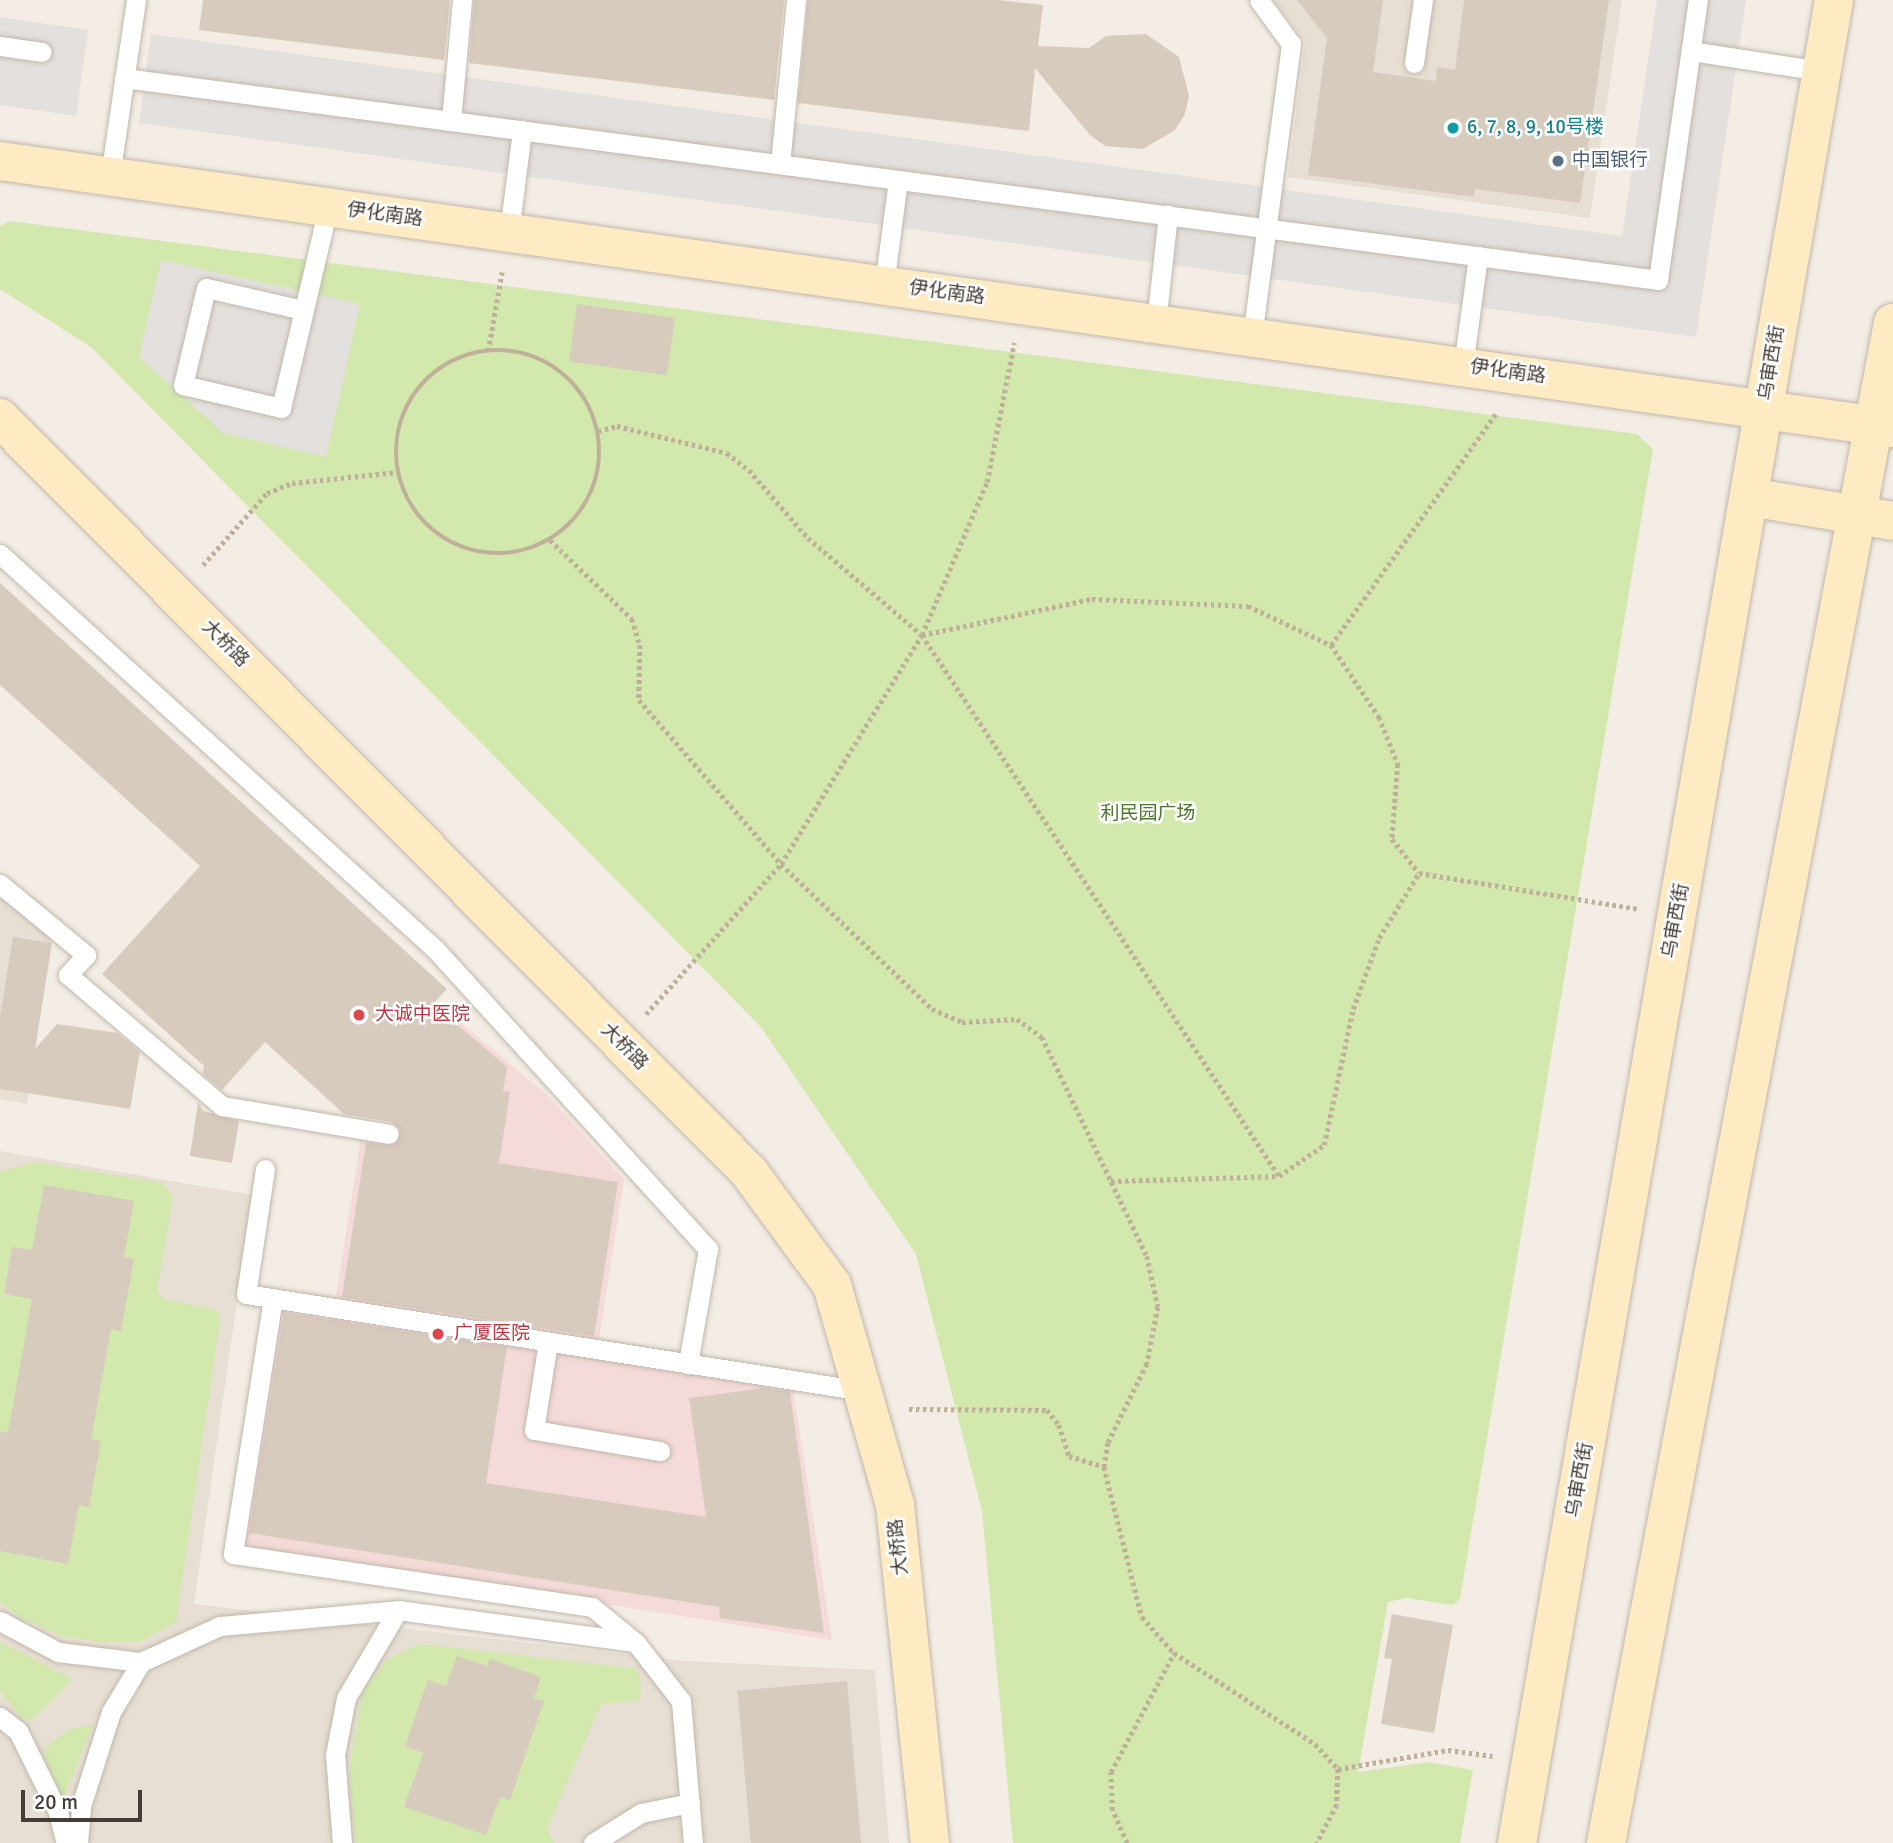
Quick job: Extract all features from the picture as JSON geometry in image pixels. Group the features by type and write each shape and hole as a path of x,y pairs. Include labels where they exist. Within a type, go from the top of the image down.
{"main road":[{"name":"乌审西街","path":"1517,1843 1834,0"},
{"name":"伊化南路","path":"0,160 1884,426"},
{"path":"1606,1843 1876,517 1893,323"},
{"name":"大桥路","path":"0,418 749,1171 832,1285 895,1505 930,1843"},
{"path":"1749,497 1876,517"}],"lane":[{"path":"110,176 136,0"},
{"path":"451,121 462,0"},
{"path":"780,164 796,0"},
{"path":"1252,337 1291,44 1259,0"},
{"path":"1414,63 1423,0"},
{"path":"124,78 1658,280 1698,0"},
{"path":"0,46 42,52"},
{"path":"1691,51 1822,71"},
{"path":"509,232 523,130"},
{"path":"884,285 898,180"},
{"path":"303,310 206,288 183,385 281,408 328,207"},
{"path":"1156,323 1168,215"},
{"path":"1463,366 1478,256"},
{"path":"0,554 435,949 708,1249 688,1364"},
{"path":"0,884 86,955 68,975 222,1106 389,1134"},
{"path":"265,1169 247,1294 688,1364 865,1400"},
{"path":"273,1298 233,1554 593,1607 636,1643 681,1701 693,1843"},
{"path":"548,1342 534,1430 660,1451"},
{"path":"0,1621 58,1652 141,1662 220,1626 398,1610 636,1643"},
{"path":"342,1843 335,1755 346,1698 398,1610"},
{"path":"78,1843 81,1806 111,1712 141,1662"},
{"path":"0,1717 18,1731 58,1812 66,1843"},
{"path":"593,1843 641,1813 690,1803"}],"path":[{"path":"488,351 509,232"},
{"path":"620,1042 781,864 922,635 987,482 1021,304"},
{"path":"488,351 533,355 552,365 589,404 598,431 592,492 575,519 550,540 510,554 468,550 441,537 419,517 398,472 396,441 412,396 453,359 488,351"},
{"path":"1331,645 1524,375"},
{"path":"598,431 617,426 727,453 750,470 808,538 922,635 1279,1176"},
{"path":"176,596 267,493 292,483 398,472"},
{"path":"550,540 632,619 640,645 639,700 781,864 932,1009 962,1022 1017,1019 1042,1037 1147,1256 1158,1307 1147,1364 1108,1443 1104,1467 1142,1617 1174,1653 1315,1744 1338,1769 1337,1805 1317,1843"},
{"path":"922,635 1092,599 1248,606 1331,645 1379,717 1398,764 1392,839 1419,873 1677,916"},
{"path":"1111,1181 1279,1176 1324,1145 1353,1009 1379,938 1419,873"},
{"path":"865,1400 1047,1410 1059,1425 1069,1456 1104,1467"},
{"path":"1127,1843 1112,1810 1111,1772 1174,1653"},
{"path":"1338,1769 1448,1750 1531,1761"}],"shaded area":[{"name":"6, 7, 8, 9, 10号楼","path":"1274,0 1622,0 1590,218 1288,177 1305,42"},
{"path":"1657,0 1746,0 1696,337 139,123 151,34 1622,236"},
{"path":"0,17 88,30 76,116 0,105"},
{"path":"161,260 360,304 326,457 223,433 139,357"},
{"path":"0,898 52,936 27,1104 0,1099"},
{"name":"广厦医院","path":"456,1019 547,1095 624,1180 597,1352 792,1383 832,1640 242,1546 280,1306 333,1315 361,1138 395,1143 405,1079"},
{"path":"0,1151 252,1195 194,1604 684,1661 875,1670 889,1843 0,1843"}],"green space":[{"name":"利民园广场","path":"10,221 1637,434 1653,449 1460,1599 1453,1605 1406,1598 1388,1602 1358,1772 1429,1762 1473,1770 1460,1843 1013,1843 982,1511 916,1254 761,1027 91,347 0,289 0,226"},
{"path":"36,1162 163,1183 173,1197 157,1290 163,1299 216,1310 220,1320 176,1622 142,1641 102,1642 62,1636 23,1619 0,1602 0,1172"},
{"path":"0,1642 73,1679 32,1720 23,1720 0,1691"},
{"path":"419,1644 634,1668 640,1675 641,1696 636,1701 601,1704 547,1829 554,1843 356,1843 349,1771 362,1694 386,1660"},
{"path":"93,1724 65,1795 61,1795 44,1755 46,1747 68,1730"}],"building":[{"path":"203,0 450,0 444,60 199,30"},
{"path":"474,0 784,0 774,100 469,63"},
{"path":"808,0 999,0 1043,5 1038,46 1089,48 1106,36 1146,34 1179,57 1189,96 1185,114 1175,130 1143,149 1105,146 1090,135 1035,68 1029,131 798,103"},
{"name":"6, 7, 8, 9, 10号楼","path":"1297,0 1383,0 1373,72 1436,81 1437,67 1455,70 1464,0 1609,0 1580,203 1475,189 1474,197 1308,175 1327,38"},
{"path":"577,304 675,318 667,375 569,361"},
{"path":"0,583 447,989 433,1004 507,1067 503,1091 510,1092 499,1163 618,1182 594,1336 342,1297 366,1143 394,1145 400,1129 391,1122 344,1114 265,1042 222,1090 203,1074 204,1066 102,974 200,866 0,685"},
{"path":"13,937 52,943 35,1049 57,1024 117,1033 140,1052 130,1109 0,1089 0,1017"},
{"path":"198,1102 203,1111 239,1121 232,1163 190,1156"},
{"path":"44,1185 134,1201 124,1257 134,1259 121,1331 111,1329 91,1439 101,1441 89,1507 79,1505 68,1564 0,1551 0,1431 8,1433 32,1299 4,1294 12,1247 32,1250"},
{"path":"284,1313 507,1347 486,1483 706,1517 689,1398 764,1388 790,1392 824,1633 720,1618 719,1607 249,1533"},
{"path":"1392,1614 1453,1625 1434,1733 1381,1724 1392,1659 1384,1658"},
{"path":"457,1656 487,1666 490,1659 541,1677 534,1698 544,1701 510,1800 500,1797 486,1835 404,1807 423,1753 405,1746 428,1680 446,1686"},
{"path":"847,1681 861,1843 751,1843 737,1691"}],"place":[{"name":"6, 7, 8, 9, 10号楼","path":"1453,128"},
{"name":"中国银行","path":"1558,161"},
{"name":"大诚中医院","path":"359,1015"},
{"name":"广厦医院","path":"438,1334"}]}
